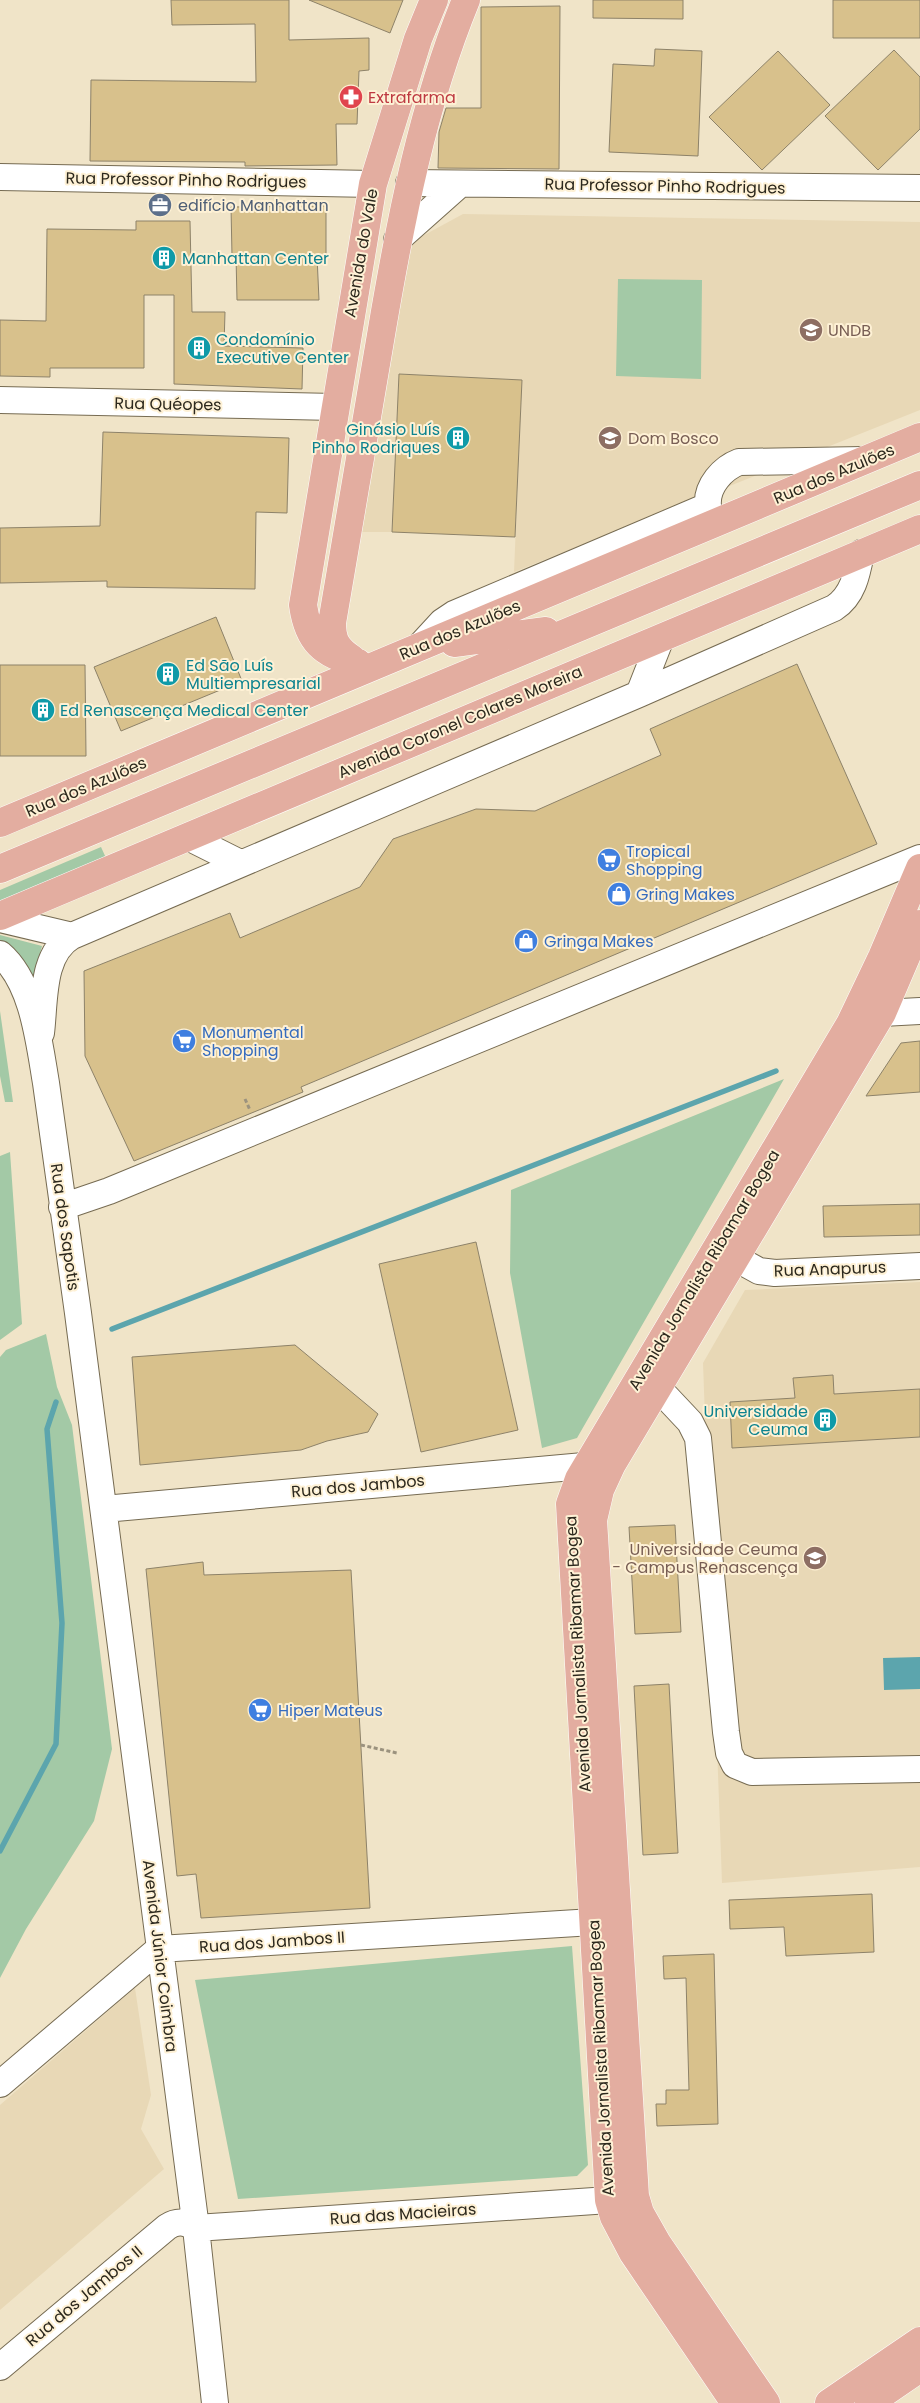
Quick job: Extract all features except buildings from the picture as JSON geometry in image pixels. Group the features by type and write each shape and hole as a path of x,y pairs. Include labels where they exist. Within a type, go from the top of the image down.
{"main road":[{"name":"Avenida do Vale","path":"366,664 341,659 320,646 308,629 303,605 373,184 418,39 434,0"},
{"name":"Avenida do Vale","path":"366,664 336,646 333,639 332,623 397,240 409,183 426,119 454,29 466,0"},
{"path":"418,39 426,119"},
{"path":"346,342 390,285"},
{"name":"Rua dos Azulões","path":"0,823 366,664 419,647 712,514 867,460 920,438"},
{"path":"0,869 920,485"},
{"name":"Avenida Coronel Colares Moreira","path":"0,918 861,553 916,534"},
{"path":"419,647 580,627"},
{"name":"Avenida Jornalista Ribamar Bogea","path":"735,2403 632,2253 614,2217 609,2200 570,1504 579,1479 600,1465 658,1388 726,1253 853,1018 920,868"},
{"name":"Avenida Jornalista Ribamar Bogea","path":"766,2403 657,2243 640,2213 635,2196 593,1520 600,1465 726,1253 882,1013 920,924"},
{"path":"829,2403 920,2341"},
{"path":"869,2403 920,2368"}],"street":[{"name":"Rua Professor Pinho Rodrigues","path":"0,176 373,184"},
{"name":"Rua Professor Pinho Rodrigues","path":"409,183 920,188"},
{"path":"397,240 460,184"},
{"name":"Rua Quéopes","path":"0,400 335,407"},
{"path":"712,514 712,486 720,473 739,462 867,460"},
{"path":"40,1046 50,964 57,947 72,936 639,694 834,608 842,603 851,590 861,553"},
{"path":"639,694 661,638"},
{"path":"188,837 240,863"},
{"path":"62,1208 135,1180 920,858"},
{"path":"0,918 72,936"},
{"name":"Rua dos Sapotis","path":"0,954 12,966 23,983 40,1046 104,1509"},
{"path":"882,1013 920,1011"},
{"name":"Rua Anapurus","path":"726,1253 759,1271 775,1273 920,1266"},
{"path":"658,1388 690,1422 698,1438 726,1732 730,1753 735,1765 752,1772 920,1769"},
{"name":"Rua dos Jambos","path":"104,1509 600,1465"},
{"name":"Avenida Júnior Coimbra","path":"104,1509 196,2228 215,2403"},
{"name":"Rua dos Jambos II","path":"159,1950 593,1922"},
{"path":"0,2084 159,1950"},
{"name":"Rua das Macieiras","path":"196,2228 609,2200"},
{"name":"Rua dos Jambos II","path":"0,2367 167,2226 182,2222 196,2228"}],"path":[{"path":"361,1745 397,1753"}],"shaded area":[{"path":"463,214 920,222 920,410 514,572 522,380 399,374 392,532 359,532 404,246"},
{"name":"Universidade Ceuma - Campus Renascença","path":"920,1282 920,1867 722,1883 703,1363 745,1290"},
{"path":"135,1988 151,2095 141,2129 164,2169 0,2310 0,2105"}],"green space":[{"path":"618,279 702,280 701,379 616,376"},
{"path":"101,847 106,858 0,902 0,890"},
{"path":"0,935 42,946 36,969 36,987 0,945"},
{"path":"0,1011 13,1102 5,1102 0,1076"},
{"path":"784,1079 577,1438 542,1448 510,1273 511,1190"},
{"path":"10,1152 22,1324 0,1340 0,1156"},
{"path":"46,1334 57,1387 72,1425 112,1749 94,1821 26,1929 0,1978 0,1357 6,1350"},
{"path":"572,1946 588,2165 577,2176 238,2199 195,1980"}],"water":[{"path":"920,1657 920,1689 884,1690 883,1658"}],"waterway":[{"path":"112,1329 776,1071"},
{"path":"0,1851 56,1744 62,1623 47,1429 56,1402"}],"place":[{"name":"Extrafarma","path":"351,97"},
{"name":"edifício Manhattan","path":"160,205"},
{"name":"Manhattan Center","path":"164,258"},
{"name":"UNDB","path":"811,330"},
{"name":"Condomínio Executive Center","path":"199,348"},
{"name":"Ginásio Luís Pinho Rodriques","path":"458,438"},
{"name":"Dom Bosco","path":"610,438"},
{"name":"Ed São Luís Multiempresarial","path":"168,674"},
{"name":"Ed Renascença Medical Center","path":"43,710"},
{"name":"Tropical Shopping","path":"609,860"},
{"name":"Gring Makes","path":"619,894"},
{"name":"Gringa Makes","path":"526,941"},
{"name":"Monumental Shopping","path":"184,1041"},
{"name":"Universidade Ceuma","path":"825,1420"},
{"name":"Universidade Ceuma - Campus Renascença","path":"815,1558"},
{"name":"Hiper Mateus","path":"260,1710"}]}
